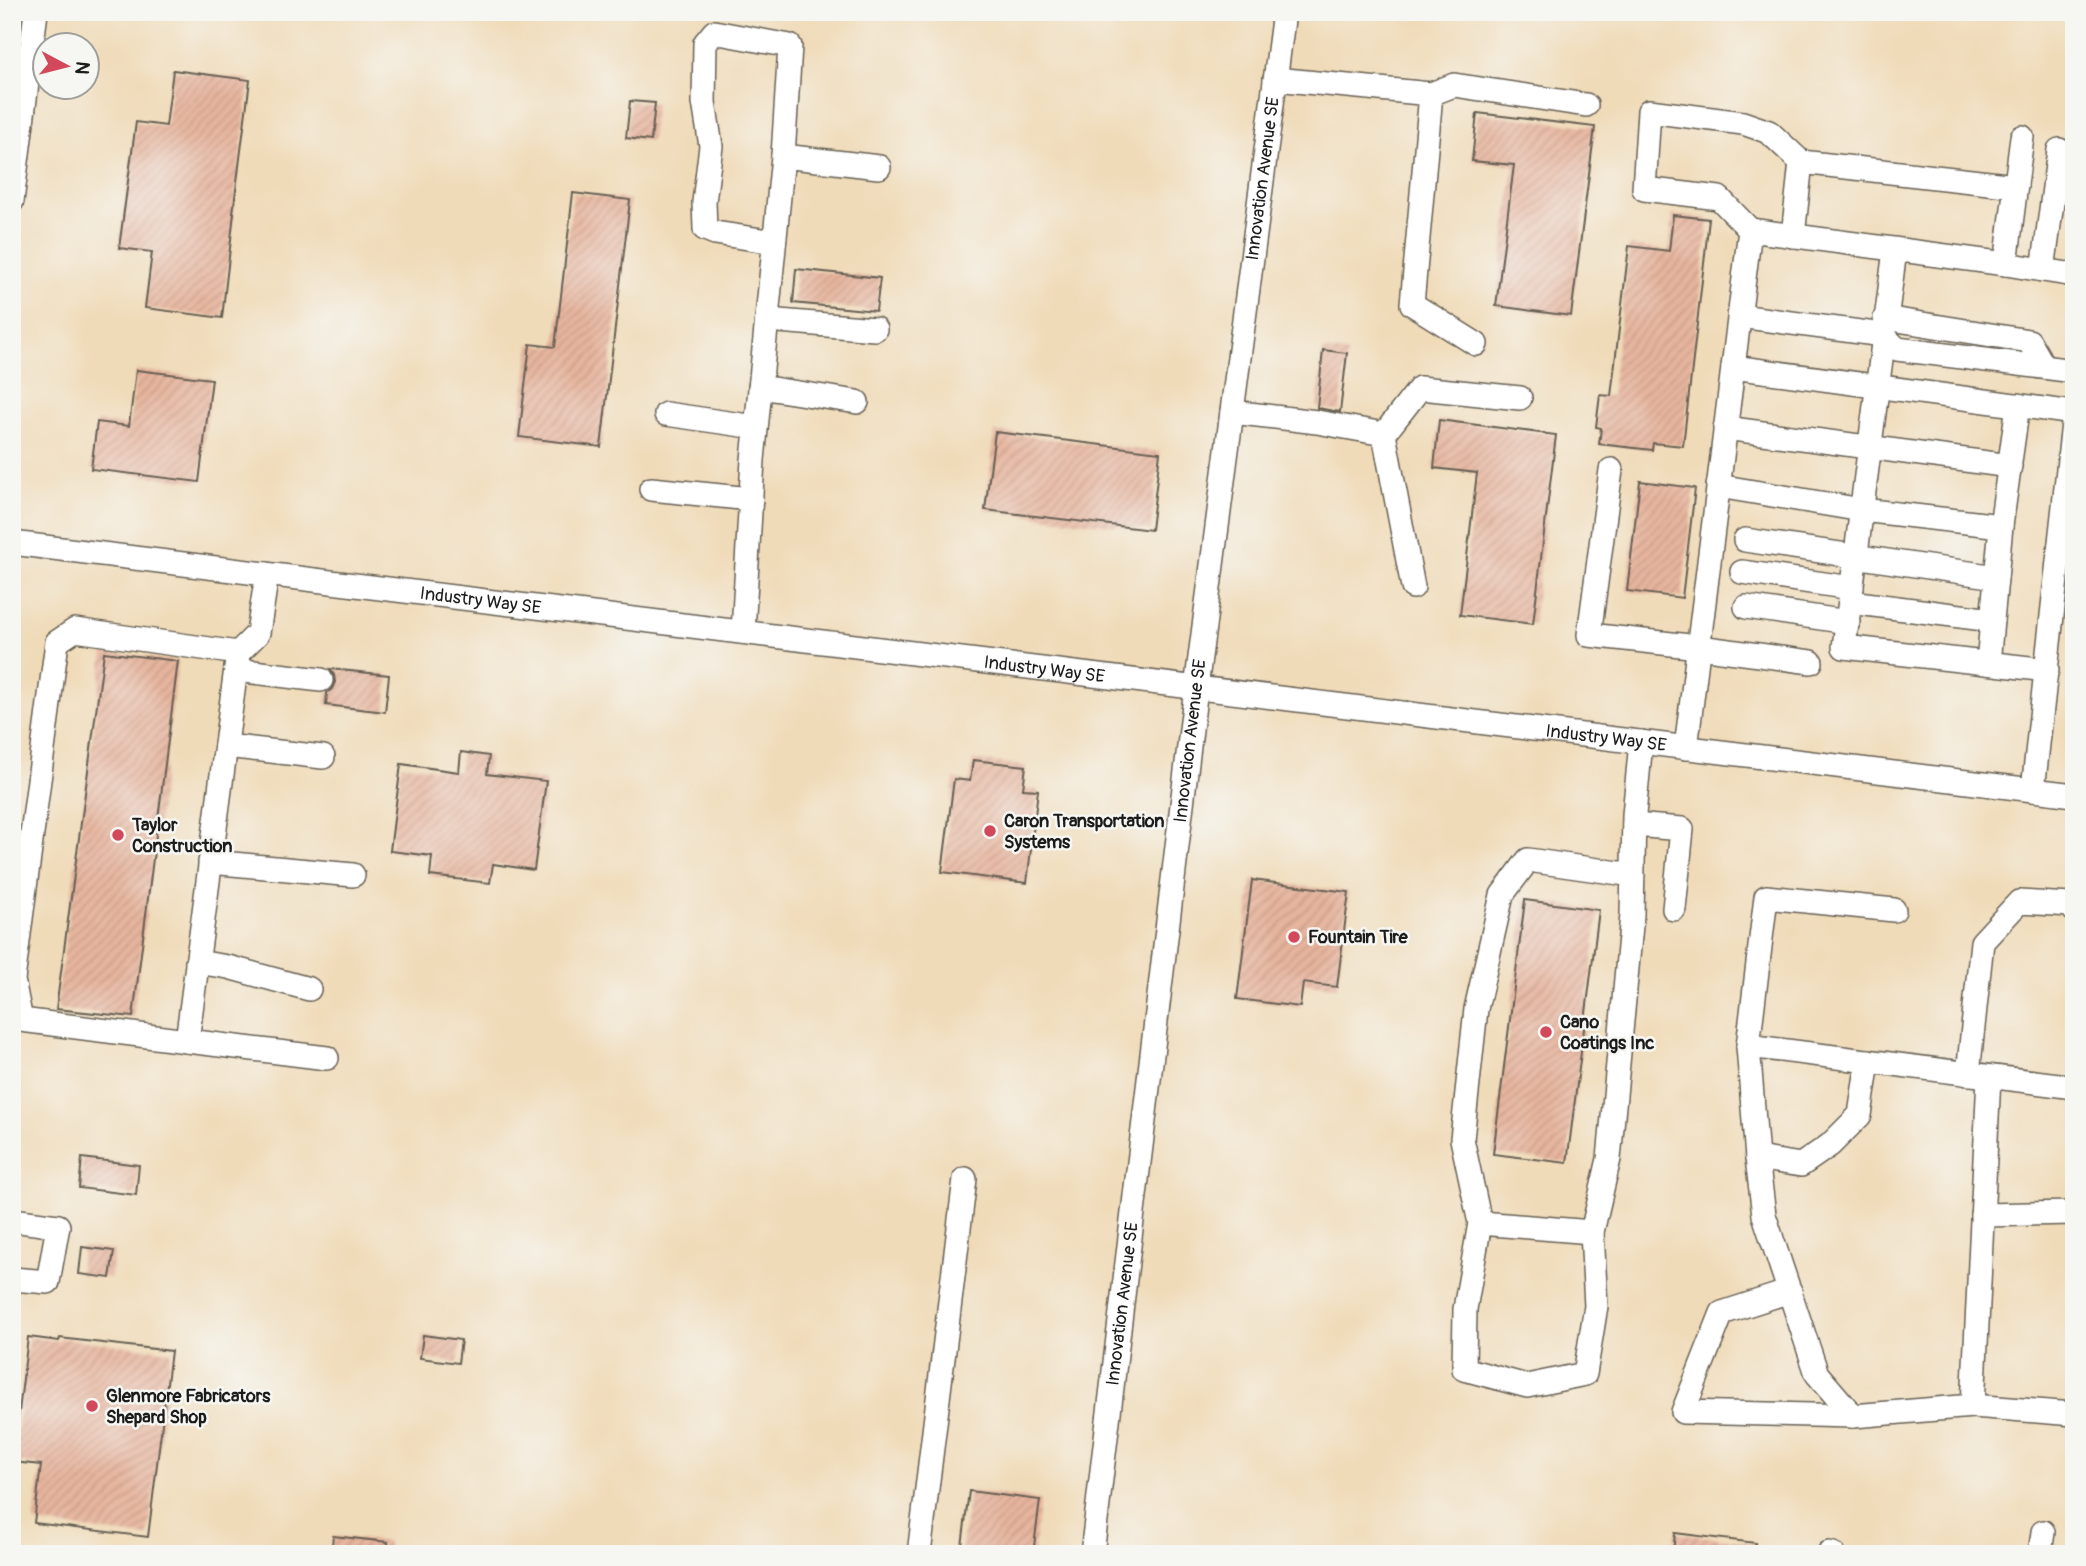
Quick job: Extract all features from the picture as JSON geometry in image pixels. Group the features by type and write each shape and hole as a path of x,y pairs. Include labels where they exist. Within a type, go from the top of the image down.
{"street":[{"path":"12,201 36,12"},
{"name":"Innovation Avenue SE","path":"1092,1554 1196,688 1284,12"},
{"path":"743,632 751,499 760,387 775,243 783,156 790,46 714,32 705,43 704,102 711,146 704,202 705,229 775,243"},
{"path":"1275,79 1431,94 1454,85 1586,105"},
{"path":"1431,94 1412,304 1476,344"},
{"path":"2015,186 1801,162 1769,132 1743,123 1649,110 1644,189 1719,198 1750,230 2074,275"},
{"path":"2006,264 2022,137"},
{"path":"2043,270 2059,150"},
{"path":"783,156 879,167"},
{"path":"1793,236 1801,162"},
{"path":"1686,748 1750,230"},
{"path":"1895,250 1844,647 2047,670"},
{"path":"1739,316 1884,327"},
{"path":"767,320 875,330"},
{"path":"1884,327 1897,349 2074,371"},
{"path":"1733,367 2074,414 2032,790"},
{"path":"760,387 857,402"},
{"path":"1413,587 1384,434 1420,388 1520,398"},
{"path":"1988,663 2001,526 2018,405"},
{"path":"1232,412 1317,422 1384,434"},
{"path":"666,414 757,426"},
{"path":"1725,428 2010,466"},
{"path":"1611,470 1589,635 1811,662"},
{"path":"1718,486 1862,510 2001,526"},
{"path":"650,489 751,499"},
{"path":"1745,540 1996,577"},
{"name":"Industry Way SE","path":"12,543 2074,795"},
{"path":"1742,572 1850,604"},
{"path":"187,1041 237,661 258,633 267,574"},
{"path":"1746,607 1850,604 1992,620"},
{"path":"321,680 75,630 57,642 13,980 21,1020 327,1058"},
{"path":"1633,875 1528,860 1502,895 1476,1009 1462,1139 1480,1223 1465,1309 1464,1369 1527,1386 1585,1374 1596,1306 1592,1232 1609,1159 1632,915 1633,875 1634,825 1641,742"},
{"path":"226,746 323,757"},
{"path":"1634,825 1682,829 1674,909"},
{"path":"210,862 353,875"},
{"path":"1853,1416 1817,1374 1764,1215 1748,1046 1766,897 1894,910"},
{"path":"1973,1406 1982,1215 1979,1075 1982,942 2019,902 2071,905 2074,910"},
{"path":"197,962 228,967 309,989"},
{"path":"1748,1046 2074,1087"},
{"path":"1757,1158 1801,1166 1830,1145 1860,1115 1868,1061"},
{"path":"919,1554 965,1179"},
{"path":"1982,1215 2074,1213"},
{"path":"12,1220 58,1226 48,1282 12,1279"},
{"path":"1480,1223 1592,1232"},
{"path":"1790,1291 1722,1313 1683,1412 1853,1416 1973,1406 2074,1414"}],"building":[{"path":"173,70 250,80 222,318 145,308 152,252 119,248 136,122 166,126"},
{"path":"630,101 655,103 651,141 626,138"},
{"path":"1477,113 1595,127 1571,316 1496,306 1514,165 1472,161"},
{"path":"573,193 630,200 601,447 519,437 530,344 555,347"},
{"path":"1673,215 1709,219 1683,446 1653,443 1652,450 1599,444 1601,428 1596,427 1600,395 1611,396 1629,246 1669,251"},
{"path":"796,269 880,278 876,311 793,303"},
{"path":"1323,350 1347,353 1340,412 1317,408"},
{"path":"136,370 212,379 199,482 91,469 97,422 129,426"},
{"path":"1439,420 1556,435 1533,624 1460,615 1477,473 1434,468"},
{"path":"995,432 1160,452 1151,530 985,510"},
{"path":"1640,481 1695,488 1682,598 1627,591"},
{"name":"Taylor Construction","path":"104,652 178,661 133,1017 56,1009"},
{"path":"330,669 389,675 385,712 326,705 327,693 335,682"},
{"path":"461,752 489,756 487,774 546,781 534,870 493,864 490,883 430,876 432,856 390,851 401,764 459,772"},
{"name":"Caron Transportation Systems","path":"973,760 1026,766 1023,789 1038,790 1027,883 942,872 954,779 970,781"},
{"name":"Fountain Tire","path":"1252,880 1349,892 1337,987 1303,983 1300,1007 1237,999"},
{"name":"Cano Coatings Inc","path":"1525,900 1599,910 1567,1163 1493,1154"},
{"path":"82,1158 139,1165 136,1195 79,1188"},
{"path":"82,1247 114,1251 110,1278 79,1274"},
{"path":"423,1335 461,1340 458,1363 420,1358"},
{"name":"Glenmore Fabricators Shepard Shop","path":"28,1337 59,1341 60,1338 171,1351 148,1537 34,1523 41,1465 13,1462"},
{"path":"969,1491 1040,1500 1033,1554 961,1554"},
{"path":"1675,1533 1756,1543 1755,1554 1673,1554"},
{"path":"333,1536 388,1542 388,1554 331,1554"}],"place":[{"name":"Caron Transportation Systems","path":"990,831"},
{"name":"Taylor Construction","path":"118,835"},
{"name":"Fountain Tire","path":"1294,937"},
{"name":"Cano Coatings Inc","path":"1546,1032"},
{"name":"Glenmore Fabricators Shepard Shop","path":"92,1406"}]}
